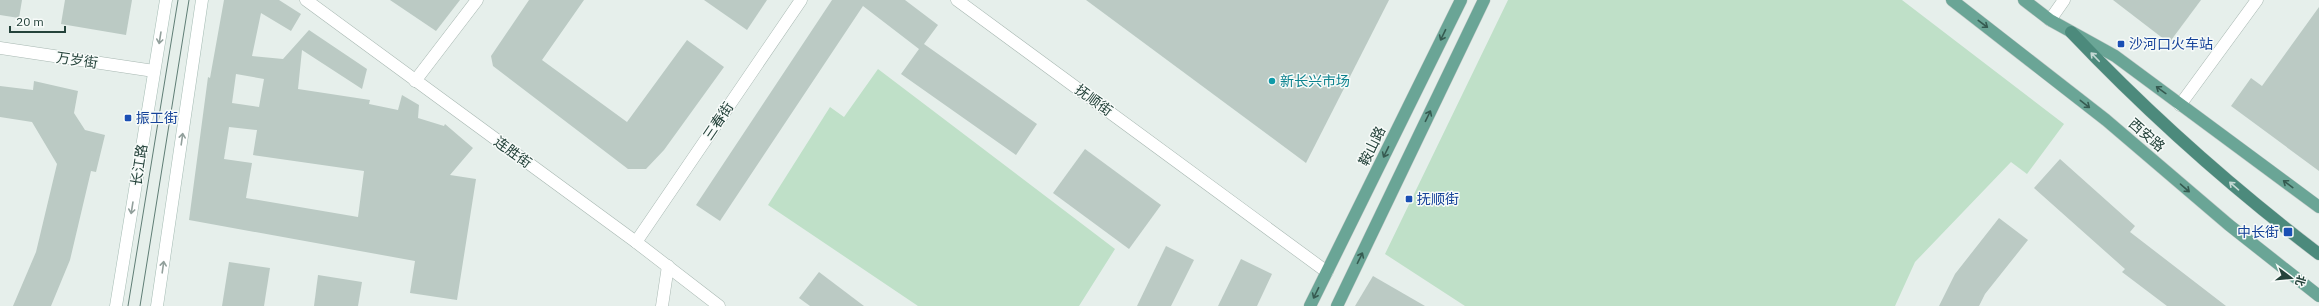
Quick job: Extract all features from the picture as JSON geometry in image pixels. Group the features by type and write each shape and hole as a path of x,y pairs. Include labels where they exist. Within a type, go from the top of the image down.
{"highway":[{"path":"2071,32 2154,113 2272,218 2319,254"}],"main road":[{"name":"鞍山路","path":"1310,306 1461,0"},
{"path":"1337,306 1484,0"},
{"name":"西安路","path":"1952,0 2106,120 2229,225 2319,296"},
{"path":"2024,0 2050,20 2115,56 2319,208"}],"street":[{"name":"长江路","path":"116,306 166,0"},
{"path":"157,306 202,0"},
{"name":"连胜街","path":"306,0 636,242 719,306"},
{"path":"415,80 477,0"},
{"name":"三春街","path":"636,242 801,0"},
{"name":"抚顺街","path":"957,0 1327,272"},
{"path":"2050,20 2064,0"},
{"path":"2180,104 2257,0"},
{"name":"万岁街","path":"0,48 154,71"},
{"path":"662,306 668,266"}],"green space":[{"path":"1508,0 1902,0 2064,124 2027,174 2011,162 1915,262 1895,306 1465,306 1385,254"},
{"path":"878,69 1115,249 1079,306 918,306 768,205 830,107 844,117"}],"building":[{"path":"0,0 22,0 19,18 0,15"},
{"path":"65,0 132,0 126,35 61,24"},
{"path":"224,0 279,0 301,14 291,31 261,13 252,56 283,59 309,30 367,69 362,89 302,50 298,89 370,100 369,104 398,110 402,95 419,105 418,118 444,126 445,124 473,148 450,175 476,179 457,300 410,293 415,261 189,220 208,77 210,78","holes":["236,74 264,79 259,107 232,103","229,127 257,130 253,155 364,171 358,217 246,198 252,163 224,159"]},
{"path":"390,0 460,0 436,31"},
{"path":"529,0 584,0 542,60 627,122 687,40 724,67 664,150 646,169 628,169 493,66 491,56"},
{"path":"704,0 767,0 747,30"},
{"path":"832,0 905,0 938,25 924,44 1037,124 1016,155 901,74 919,49 863,6 720,221 696,205"},
{"name":"新长兴市场","path":"1086,0 1389,0 1306,163"},
{"path":"2113,0 2201,0 2169,43"},
{"path":"2319,7 2319,171 2231,106 2251,78 2262,86"},
{"path":"34,81 78,91 74,113 85,130 105,135 96,172 91,171 70,260 51,306 13,306 36,252 57,164 32,122 0,117 0,86 33,90"},
{"path":"1085,149 1161,205 1129,249 1053,193"},
{"path":"2060,159 2135,226 2130,232 2226,306 2167,306 2122,272 2125,269 2034,188"},
{"path":"1999,218 2028,240 1985,294 1979,306 1939,306 1955,274"},
{"path":"1166,246 1194,260 1171,306 1137,306"},
{"path":"1241,259 1272,274 1257,306 1218,306"},
{"path":"229,262 270,268 264,306 222,306"},
{"path":"819,272 864,306 810,306 799,298"},
{"path":"318,275 362,282 358,306 314,306"},
{"path":"1373,276 1425,306 1355,306"}],"tram line":[{"path":"128,306 178,0"},
{"path":"140,306 189,0"}],"place":[{"name":"沙河口火车站","path":"2121,44"},
{"name":"新长兴市场","path":"1272,81"},
{"name":"振工街","path":"128,118"},
{"name":"抚顺街","path":"1409,199"},
{"name":"中长街","path":"2288,232"}]}
